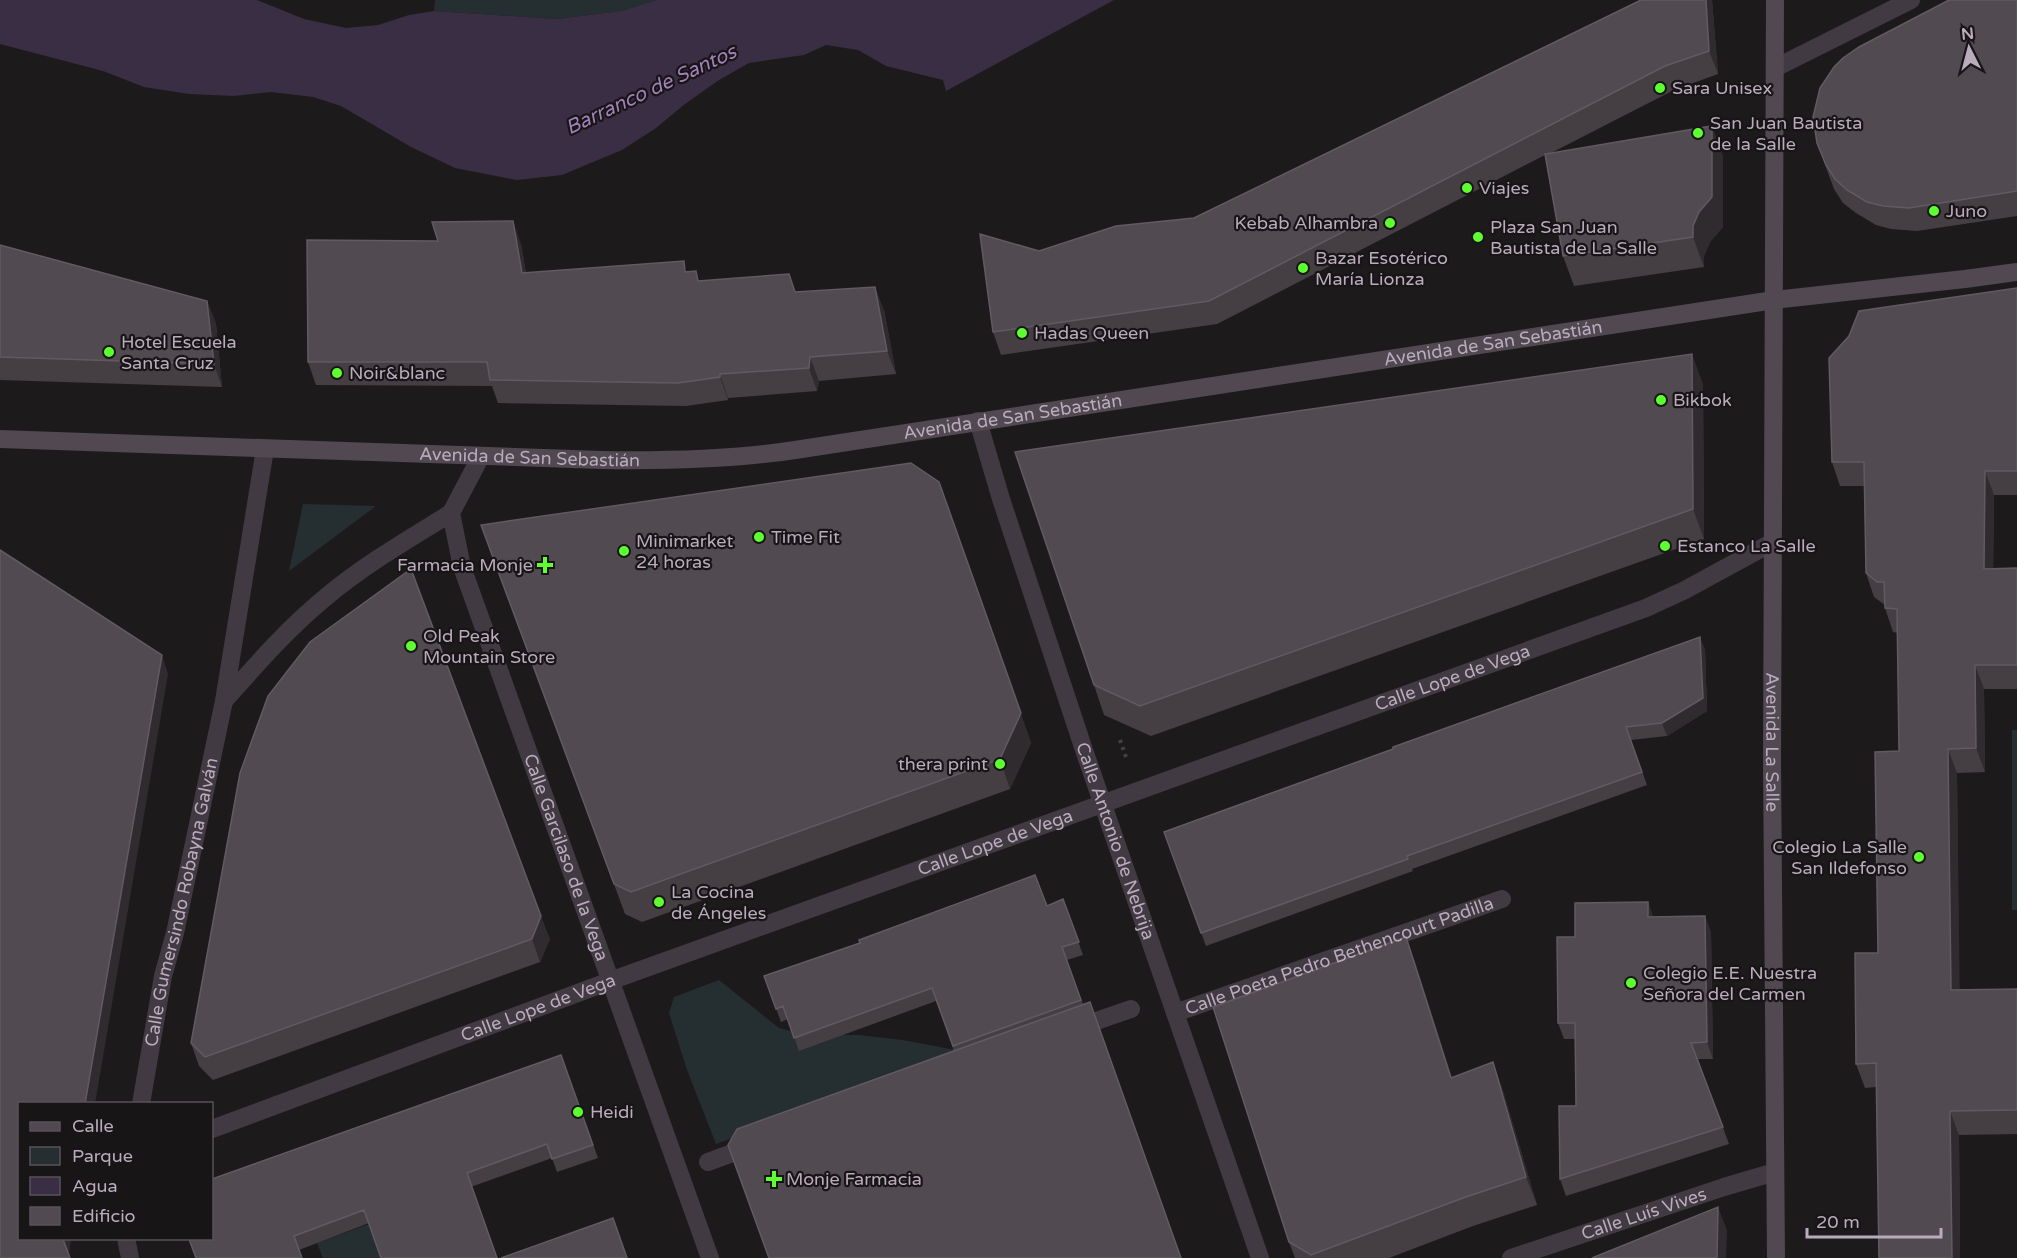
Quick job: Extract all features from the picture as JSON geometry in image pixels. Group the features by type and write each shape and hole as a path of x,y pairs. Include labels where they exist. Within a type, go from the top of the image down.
{"street":[{"name":"Avenida La Salle","path":"1775,0 1772,774 1776,1258"},
{"path":"1775,68 1911,0"},
{"name":"Avenida de San Sebastián","path":"0,439 644,461 775,453 1774,300 2017,272"},
{"name":"Calle Antonio de Nebrija","path":"978,421 1001,499 1102,803 1260,1258"},
{"name":"Calle Gumersindo Robayna Galván","path":"141,1102 163,976 175,933 224,701 265,449"},
{"path":"224,701 277,642 328,595 387,552 451,513 481,456"},
{"name":"Calle Garcilaso de la Vega","path":"451,513 462,567 710,1258"},
{"name":"Calle Lope de Vega","path":"213,1129 610,981 1646,608 1685,590 1773,542"},
{"name":"Calle Poeta Pedro Bethencourt Padilla","path":"1175,1013 1502,899"},
{"path":"1057,1035 1131,1009"},
{"path":"708,1162 773,1138"},
{"name":"Calle Luís Vives","path":"1512,1258 1775,1172"},
{"path":"126,1240 130,1258"}],"green space":[{"path":"435,0 656,0 621,11 556,19 434,11"},
{"path":"303,504 376,506 289,571"},
{"path":"2012,730 2017,730 2017,910 2012,910"},
{"path":"719,980 779,1028 806,1035 858,1035 903,1040 950,1049 991,1044 716,1144 687,1070 669,1013 674,997"},
{"path":"369,1224 381,1258 323,1258 317,1243"}],"water":[{"name":"Barranco de Santos","path":"0,0 257,0 304,19 346,28 378,25 409,15 434,11 556,19 621,11 656,0 1114,0 946,91 943,80 886,66 858,50 826,45 804,55 749,63 719,80 656,128 622,150 562,175 517,180 455,168 411,147 341,106 313,97 271,92 234,96 189,94 144,87 103,71 0,44"}],"building":[{"path":"1641,0 1706,0 1709,51 1665,66 1209,301 993,332 980,234 1039,251 1116,226 1194,218"},
{"path":"1949,0 2017,0 2017,191 1909,208 1867,202 1847,190 1835,179 1826,165 1817,143 1813,117 1820,88 1834,67 1859,47"},
{"path":"1712,126 1712,197 1699,212 1693,226 1693,237 1563,256 1545,154"},
{"path":"513,221 522,273 684,261 685,272 696,271 698,281 789,274 795,292 875,287 887,351 810,357 809,368 720,374 720,377 678,383 490,380 487,362 308,362 307,240 438,241 432,222"},
{"name":"Hotel Escuela Santa Cruz","path":"0,245 207,301 214,364 0,357"},
{"path":"2017,288 2017,471 1985,471 1984,569 2017,568 2017,665 1975,665 1976,748 1948,749 1951,990 2017,989 2017,1110 1950,1111 1952,1258 1879,1258 1876,1063 1856,1064 1855,953 1878,953 1875,752 1899,751 1897,609 1885,608 1884,582 1877,582 1866,573 1864,462 1832,462 1829,358 1849,336 1859,311"},
{"path":"1692,354 1693,509 1140,706 1094,685 1015,452"},
{"path":"911,463 939,482 1021,713 1000,759 631,892 614,884 481,525"},
{"path":"0,550 162,655 85,1102 18,1102 18,1240 63,1240 70,1258 0,1258"},
{"path":"411,569 541,916 532,939 205,1057 191,1043 240,773 268,696 310,642"},
{"path":"1700,637 1703,698 1662,723 1626,727 1642,772 1201,933 1164,832"},
{"path":"1035,875 1047,906 1063,899 1079,942 1062,947 1081,1000 953,1046 932,988 794,1038 783,1006 776,1009 764,976 860,943 859,940"},
{"path":"1648,902 1648,917 1705,916 1707,1042 1691,1043 1723,1127 1560,1179 1559,1106 1576,1106 1575,1023 1558,1023 1557,937 1575,937 1575,903"},
{"path":"1406,937 1451,1078 1493,1062 1526,1177 1311,1255 1289,1242 1213,1007"},
{"path":"1090,1002 1181,1258 769,1258 728,1145 737,1129"},
{"path":"561,1055 593,1145 552,1159 547,1144 467,1173 497,1258 381,1258 364,1210 294,1236 302,1258 196,1258 189,1240 213,1240 213,1179"},
{"path":"1718,1207 1717,1258 1592,1258"},
{"path":"613,1218 627,1258 501,1258"}],"place":[{"name":"Sara Unisex","path":"1660,88"},
{"name":"San Juan Bautista de la Salle","path":"1698,133"},
{"name":"Viajes","path":"1467,188"},
{"name":"Juno","path":"1934,211"},
{"name":"Kebab Alhambra","path":"1390,223"},
{"name":"Plaza San Juan Bautista de La Salle","path":"1478,237"},
{"name":"Bazar Esotérico María Lionza","path":"1303,268"},
{"name":"Hadas Queen","path":"1022,333"},
{"name":"Hotel Escuela Santa Cruz","path":"109,352"},
{"name":"Noir&blanc","path":"337,373"},
{"name":"Bikbok","path":"1661,400"},
{"name":"Time Fit","path":"759,537"},
{"name":"Estanco La Salle","path":"1665,546"},
{"name":"Minimarket 24 horas","path":"624,551"},
{"name":"Farmacia Monje","path":"545,565"},
{"name":"Old Peak Mountain Store","path":"411,646"},
{"name":"thera print","path":"1000,764"},
{"name":"Colegio La Salle San Ildefonso","path":"1919,857"},
{"name":"La Cocina de Ángeles","path":"659,902"},
{"name":"Colegio E.E. Nuestra Señora del Carmen","path":"1631,983"},
{"name":"Heidi","path":"578,1112"},
{"name":"Monje Farmacia","path":"774,1179"}]}
